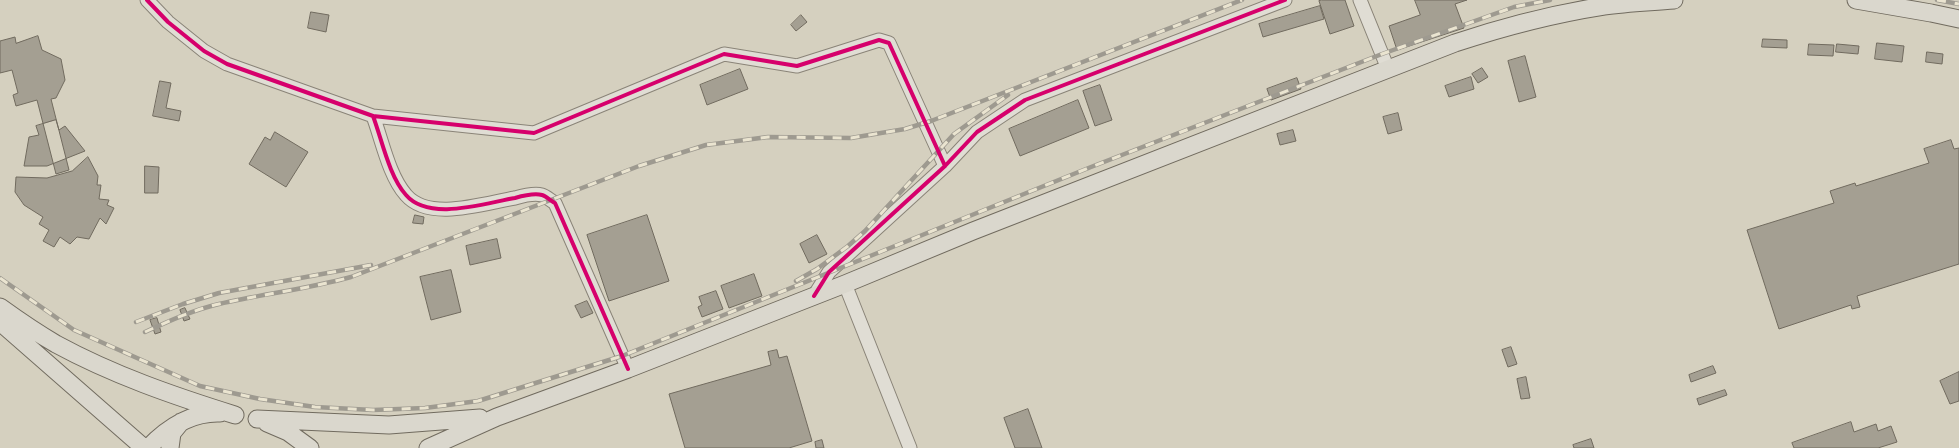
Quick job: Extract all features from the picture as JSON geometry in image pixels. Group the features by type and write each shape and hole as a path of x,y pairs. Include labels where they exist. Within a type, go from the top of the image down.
{"main road":[{"path":"428,448 496,417 628,369 1455,43 1496,29 1536,19 1604,6 1674,0"},
{"path":"1856,0 1959,19"},
{"path":"0,307 56,344 111,372 176,396 235,415 257,419 389,425 496,417"},
{"path":"0,322 119,424 144,448"},
{"path":"148,448 168,430 182,421 205,414 235,415"},
{"path":"257,419 288,432 310,448"},
{"path":"170,448 172,433 182,421"},
{"path":"119,424 127,448"}],"street":[{"path":"147,0 179,32 227,64 373,116 534,132 724,54 797,66 879,40 889,43 945,166"},
{"path":"814,296 830,272 945,166 977,132 1025,100 1285,0"},
{"path":"1360,0 1388,69"},
{"path":"373,116 397,182 407,196 420,205 434,210 448,210 525,196 542,195 555,203 628,369"},
{"path":"845,284 910,448"}],"building":[{"path":"1345,0 1354,26 1330,34 1319,1"},
{"path":"1415,0 1467,0 1455,4 1464,28 1397,50 1389,26 1420,15"},
{"path":"1320,6 1324,19 1263,37 1259,24"},
{"path":"311,12 329,15 326,32 308,28"},
{"path":"801,15 807,22 796,31 791,25"},
{"path":"38,36 42,50 61,59 65,80 56,98 51,99 69,170 56,174 37,100 16,106 13,95 18,93 12,70 0,73 0,41 15,37 16,43"},
{"path":"1763,39 1787,40 1787,48 1762,47"},
{"path":"1877,43 1904,46 1902,62 1875,59"},
{"path":"1809,44 1834,45 1833,56 1808,55"},
{"path":"1837,44 1859,46 1858,54 1836,52"},
{"path":"1927,52 1943,54 1942,64 1926,62"},
{"path":"1525,56 1536,97 1519,102 1508,61"},
{"path":"1482,68 1488,77 1478,83 1472,74"},
{"path":"740,69 748,89 707,105 700,85"},
{"path":"1471,77 1474,89 1449,97 1445,86"},
{"path":"1297,78 1301,89 1271,100 1267,89"},
{"path":"160,81 171,83 166,108 181,111 179,121 153,116"},
{"path":"1100,85 1112,120 1095,126 1083,91"},
{"path":"1078,100 1089,128 1020,156 1009,129"},
{"path":"1398,113 1402,130 1388,134 1383,117"},
{"path":"56,120 59,130 65,126 85,151 47,166 24,166 29,137 39,135 36,126"},
{"path":"1293,130 1296,141 1280,145 1277,134"},
{"path":"275,132 308,152 286,187 249,164 265,137 270,140"},
{"path":"1951,140 1954,149 1959,148 1959,264 1857,296 1860,307 1852,309 1851,305 1779,329 1747,230 1834,203 1830,191 1855,183 1856,186 1929,163 1924,149"},
{"path":"88,157 98,176 97,185 101,185 99,199 109,200 107,205 114,208 106,224 100,218 89,239 77,237 70,244 60,237 54,247 43,241 49,230 39,224 43,217 24,205 15,192 16,177 47,178 72,171"},
{"path":"145,166 159,167 158,193 145,193"},
{"path":"415,215 424,217 423,224 413,223"},
{"path":"647,215 669,281 609,301 587,235"},
{"path":"817,235 827,254 809,263 800,244"},
{"path":"497,239 501,258 470,265 466,246"},
{"path":"451,270 461,312 431,320 420,277"},
{"path":"754,274 762,296 729,308 721,286"},
{"path":"716,291 723,309 702,317 698,307 702,305 699,297"},
{"path":"587,301 593,313 581,318 575,306"},
{"path":"185,308 190,319 184,321 180,310"},
{"path":"157,318 161,332 155,334 150,320"},
{"path":"1511,347 1517,364 1508,367 1502,350"},
{"path":"777,350 779,358 787,356 812,441 789,448 685,448 669,394 771,365 768,352"},
{"path":"1713,366 1716,373 1691,382 1689,375"},
{"path":"1959,372 1959,401 1950,404 1940,381"},
{"path":"1526,377 1530,398 1521,399 1517,379"},
{"path":"1725,390 1727,395 1699,405 1697,399"},
{"path":"1028,409 1042,448 1015,448 1004,418"},
{"path":"1851,422 1854,432 1876,424 1878,431 1891,426 1897,442 1878,448 1794,448 1792,443"},
{"path":"1591,439 1594,448 1574,448 1573,445"},
{"path":"822,440 824,448 816,448 815,442"}],"railway":[{"path":"145,332 181,316 209,306 318,285 351,277 639,166 706,145 768,137 851,138 905,129 931,121 1242,0"},
{"path":"0,278 74,330 200,386 260,399 315,407 373,410 425,408 478,401 622,356 1091,167 1382,54 1514,7 1550,0"},
{"path":"1937,0 1959,4"},
{"path":"796,281 817,269 848,246 865,231 954,134 1008,95"},
{"path":"136,322 183,304 219,293 371,265"}],"cycle path":[{"path":"147,0 168,22 204,51 227,64 373,116 390,168 400,187 406,195 416,203 429,208 458,208 535,194 544,196 555,203 628,369"},
{"path":"814,296 829,272 945,166 977,132 1025,100 1285,0"},
{"path":"373,116 534,133 724,54 797,66 879,40 889,43 945,166"}]}
